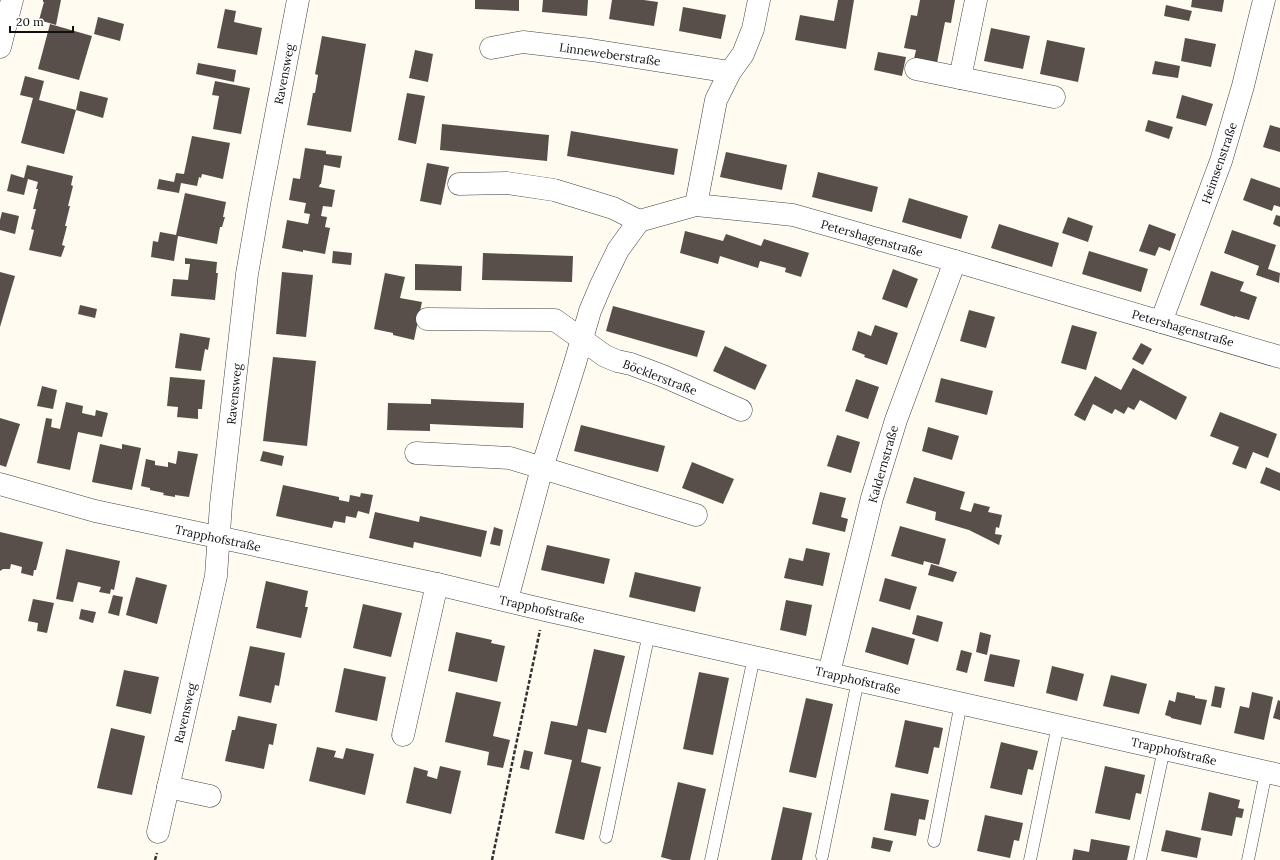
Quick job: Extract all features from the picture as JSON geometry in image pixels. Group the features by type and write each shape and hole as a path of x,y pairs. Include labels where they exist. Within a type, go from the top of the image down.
{"street":[{"path":"0,47 12,0"},
{"name":"Ravensweg","path":"158,832 216,576 221,504 248,274 260,199 298,0"},
{"path":"696,205 716,100 730,72 743,54 753,29 758,0"},
{"path":"960,78 976,0"},
{"name":"Heimsenstraße","path":"1161,322 1221,161 1243,86 1264,0"},
{"name":"Linneweberstraße","path":"491,48 523,42 591,50 730,72"},
{"path":"916,69 1054,98"},
{"path":"459,184 507,183 554,190 612,208 639,221 618,250 590,311 542,468 507,600"},
{"name":"Petershagenstraße","path":"639,221 696,205 793,215 1280,357"},
{"name":"Kaldernstraße","path":"828,673 872,498 896,420 955,261"},
{"name":"Böcklerstraße","path":"427,319 555,320 605,356 617,361 632,364 741,410"},
{"path":"416,453 510,458 696,515"},
{"name":"Trapphofstraße","path":"0,484 95,511 437,584 545,610 1273,773"},
{"path":"403,735 437,584"},
{"path":"168,787 210,796"}],"lane":[{"path":"606,837 650,633"},
{"path":"711,860 754,657"},
{"path":"822,856 858,680"},
{"path":"934,841 961,703"},
{"path":"1030,860 1058,725"},
{"path":"1140,860 1164,749"},
{"path":"1248,860 1273,773"}],"path":[{"path":"492,860 545,610"}],"building":[{"path":"43,0 61,0 56,25 39,20 44,2"},
{"path":"475,0 519,0 519,11 475,9"},
{"path":"543,0 588,0 587,16 542,12"},
{"path":"612,0 644,0 658,2 654,26 609,19"},
{"path":"838,0 854,0 846,49 795,40 800,15 834,21"},
{"path":"920,0 955,0 951,23 945,22 937,63 914,59 916,50 904,48 911,15 917,16"},
{"path":"1192,0 1224,0 1222,12 1191,7"},
{"path":"1166,5 1192,11 1189,21 1164,16"},
{"path":"683,7 726,15 721,39 679,31"},
{"path":"225,9 236,11 234,22 262,28 257,55 217,48"},
{"path":"98,17 124,24 120,41 94,34"},
{"path":"50,24 92,36 79,80 38,69"},
{"path":"991,28 1030,36 1023,69 984,61"},
{"path":"322,36 366,44 351,132 307,125 313,93 315,93 318,75 315,74"},
{"path":"1185,38 1216,44 1211,67 1181,61"},
{"path":"1047,40 1085,48 1078,82 1040,74"},
{"path":"415,50 433,54 428,82 409,78"},
{"path":"878,52 906,57 902,76 874,70"},
{"path":"1155,61 1180,66 1178,78 1152,74"},
{"path":"198,63 236,70 234,82 196,74"},
{"path":"25,76 44,81 39,100 76,110 64,154 21,143 33,98 20,95"},
{"path":"215,81 250,88 241,134 213,129 219,96 212,95"},
{"path":"80,91 108,98 103,118 76,110"},
{"path":"407,93 425,96 416,144 398,140"},
{"path":"1182,95 1213,104 1206,126 1176,118"},
{"path":"1148,120 1173,127 1169,139 1145,131"},
{"path":"442,124 549,135 547,161 440,150"},
{"path":"1270,125 1280,128 1280,152 1263,147"},
{"path":"571,131 678,149 674,175 567,156"},
{"path":"192,136 230,143 223,179 202,174 201,178 199,177 197,186 181,183 179,193 157,189 159,179 174,182 176,173 184,174"},
{"path":"305,148 326,151 326,154 342,156 340,168 324,165 321,184 319,187 335,190 332,207 323,206 321,216 327,217 325,227 330,228 325,254 282,248 287,220 308,224 310,214 304,213 306,203 289,200 293,178 300,179"},
{"path":"726,152 787,165 782,190 720,177"},
{"path":"427,163 449,167 441,205 420,201"},
{"path":"27,165 73,176 71,185 73,186 68,206 70,206 65,226 67,226 62,245 65,246 61,257 29,250 34,230 31,229 36,209 33,209 38,189 36,189 38,182 28,179 24,195 7,191 11,174 24,178"},
{"path":"818,172 878,187 872,212 812,197"},
{"path":"1251,178 1280,188 1280,207 1274,205 1272,211 1243,200"},
{"path":"185,193 226,202 223,217 225,217 222,227 220,227 217,244 178,236 174,261 151,257 153,241 158,242 160,232 176,235"},
{"path":"909,198 968,216 961,239 902,222"},
{"path":"2,212 19,216 15,234 0,230"},
{"path":"1276,215 1280,216 1280,227 1273,224"},
{"path":"1068,217 1093,226 1088,242 1062,233"},
{"path":"999,224 1059,243 1052,267 991,248"},
{"path":"1149,224 1176,234 1170,251 1159,247 1155,256 1139,251"},
{"path":"1232,230 1276,245 1268,269 1280,273 1279,283 1256,275 1259,266 1224,253"},
{"path":"685,231 723,241 726,234 761,246 764,239 809,253 801,277 785,272 786,268 760,261 758,268 720,256 718,264 680,253"},
{"path":"333,251 352,253 351,265 332,263"},
{"path":"1089,251 1148,269 1141,292 1082,274"},
{"path":"483,253 573,256 572,282 482,280"},
{"path":"185,258 217,262 216,273 218,273 215,300 171,296 173,279 188,280 190,264 185,264"},
{"path":"415,264 462,266 461,291 415,290"},
{"path":"893,269 918,279 907,308 882,299"},
{"path":"1211,271 1244,282 1240,291 1257,297 1249,320 1235,317 1200,305"},
{"path":"0,272 15,276 0,327"},
{"path":"282,272 313,275 306,337 276,334"},
{"path":"385,273 405,277 400,298 422,302 414,340 374,329"},
{"path":"80,305 97,309 95,318 78,314"},
{"path":"613,306 705,331 697,357 606,331"},
{"path":"969,310 995,317 986,348 960,341"},
{"path":"875,325 898,333 887,365 864,357 865,355 852,350 858,331 871,336"},
{"path":"1072,325 1097,332 1086,370 1061,363"},
{"path":"180,333 210,338 208,350 205,349 201,371 175,368"},
{"path":"1141,343 1152,349 1143,365 1132,359"},
{"path":"725,346 767,365 755,390 713,371"},
{"path":"273,357 316,361 307,446 263,441"},
{"path":"1133,368 1187,397 1176,420 1140,400 1134,410 1128,407 1124,414 1115,409 1112,414 1093,404 1085,421 1074,415 1095,376 1121,390"},
{"path":"170,377 205,380 202,409 198,409 198,419 177,417 178,407 167,406"},
{"path":"941,378 993,391 987,415 935,402"},
{"path":"856,379 879,387 868,419 845,411"},
{"path":"42,386 57,390 53,409 37,406"},
{"path":"431,399 524,403 523,428 430,424 430,431 387,430 388,403 431,404"},
{"path":"66,402 83,406 82,413 95,416 96,410 108,413 102,437 78,432 70,470 37,463 46,418 52,419 51,427 60,429"},
{"path":"1220,412 1277,434 1268,458 1253,452 1246,469 1232,464 1239,447 1210,436"},
{"path":"0,418 20,424 6,467 0,465"},
{"path":"581,425 665,446 658,472 574,451"},
{"path":"928,427 959,436 952,460 922,451"},
{"path":"837,435 860,442 851,473 827,466"},
{"path":"100,444 122,449 122,444 141,448 132,490 92,482"},
{"path":"178,451 198,454 189,497 163,495 164,493 150,490 150,488 141,486 146,459 155,461 155,465 168,467 168,462 176,464"},
{"path":"263,451 284,456 282,466 260,461"},
{"path":"692,462 734,479 723,504 682,488"},
{"path":"1266,467 1280,473 1280,491 1260,483"},
{"path":"914,477 965,492 960,509 971,512 974,503 990,507 988,512 1002,515 999,528 996,527 995,534 1002,535 999,545 969,530 935,520 936,512 906,503"},
{"path":"283,485 339,497 339,500 349,502 350,495 360,497 361,493 373,495 369,514 358,511 356,518 346,516 345,523 334,521 332,528 276,516"},
{"path":"820,492 846,498 841,517 848,519 845,532 812,524"},
{"path":"375,512 419,522 420,516 487,531 481,557 414,542 413,548 369,538"},
{"path":"900,526 946,539 939,565 924,561 923,565 891,556"},
{"path":"494,527 503,530 500,546 490,544"},
{"path":"0,532 43,542 33,576 21,573 22,567 11,564 10,569 3,569 0,571"},
{"path":"547,545 610,559 604,584 541,570"},
{"path":"806,548 830,553 823,586 784,578 789,558 803,561"},
{"path":"66,549 120,561 114,590 111,589 110,594 99,592 101,587 78,582 73,602 56,599"},
{"path":"931,564 957,572 953,582 928,575"},
{"path":"635,572 701,587 695,612 629,597"},
{"path":"136,577 167,585 157,624 126,615"},
{"path":"885,578 917,587 910,610 879,601"},
{"path":"266,581 308,591 305,607 308,607 301,638 256,628"},
{"path":"113,595 123,597 119,616 108,613"},
{"path":"33,599 54,603 47,633 37,631 38,623 28,621"},
{"path":"786,600 812,605 806,636 780,630"},
{"path":"363,604 402,613 391,657 353,648"},
{"path":"81,609 96,612 93,623 79,619"},
{"path":"917,615 943,622 938,642 912,634"},
{"path":"872,627 915,639 908,665 865,652"},
{"path":"456,632 492,640 491,643 505,646 497,682 448,671"},
{"path":"980,632 991,635 987,655 976,652"},
{"path":"250,646 285,653 279,686 275,685 271,703 239,696"},
{"path":"594,649 625,656 606,733 588,729 581,762 601,767 584,840 555,833 572,760 544,754 551,721 577,726"},
{"path":"961,650 972,653 967,673 956,670"},
{"path":"990,654 1020,660 1014,687 984,681"},
{"path":"1052,666 1084,674 1077,701 1046,693"},
{"path":"344,668 386,677 377,721 335,712"},
{"path":"124,670 159,677 151,714 116,706"},
{"path":"699,672 729,678 713,755 683,749"},
{"path":"1111,675 1147,684 1139,714 1103,706"},
{"path":"1215,686 1225,688 1221,708 1211,706"},
{"path":"456,692 501,702 493,736 510,740 503,768 487,765 489,752 445,742"},
{"path":"1177,692 1207,700 1201,725 1171,718 1165,715 1169,700 1175,702"},
{"path":"1252,692 1273,697 1264,740 1234,733 1240,706 1249,708"},
{"path":"806,698 833,704 816,778 789,772"},
{"path":"1278,700 1280,701 1280,720 1273,718"},
{"path":"238,716 277,724 273,745 269,744 264,769 225,761 232,730 235,730"},
{"path":"905,720 943,728 939,748 934,747 928,774 895,767"},
{"path":"111,728 145,736 132,795 97,788"},
{"path":"1001,742 1038,751 1033,770 1028,769 1022,795 990,788"},
{"path":"317,747 336,751 334,757 343,759 346,748 374,754 365,795 309,781"},
{"path":"524,750 533,752 529,770 520,768"},
{"path":"440,766 461,771 451,814 406,803 414,767 428,771 427,776 437,779"},
{"path":"1105,766 1145,775 1141,794 1136,793 1130,820 1095,813"},
{"path":"678,782 706,789 690,860 672,860 661,857"},
{"path":"1209,792 1240,800 1238,808 1244,809 1242,818 1236,817 1232,836 1201,830"},
{"path":"891,793 929,800 925,820 919,819 916,836 884,830"},
{"path":"783,807 812,813 802,860 771,860"},
{"path":"985,815 1023,823 1019,841 1014,840 1010,858 977,851"},
{"path":"1166,830 1201,838 1197,858 1161,851"},
{"path":"873,837 893,841 890,852 871,848"},
{"path":"1091,839 1130,846 1127,860 1072,860 1074,849 1089,852"}]}
